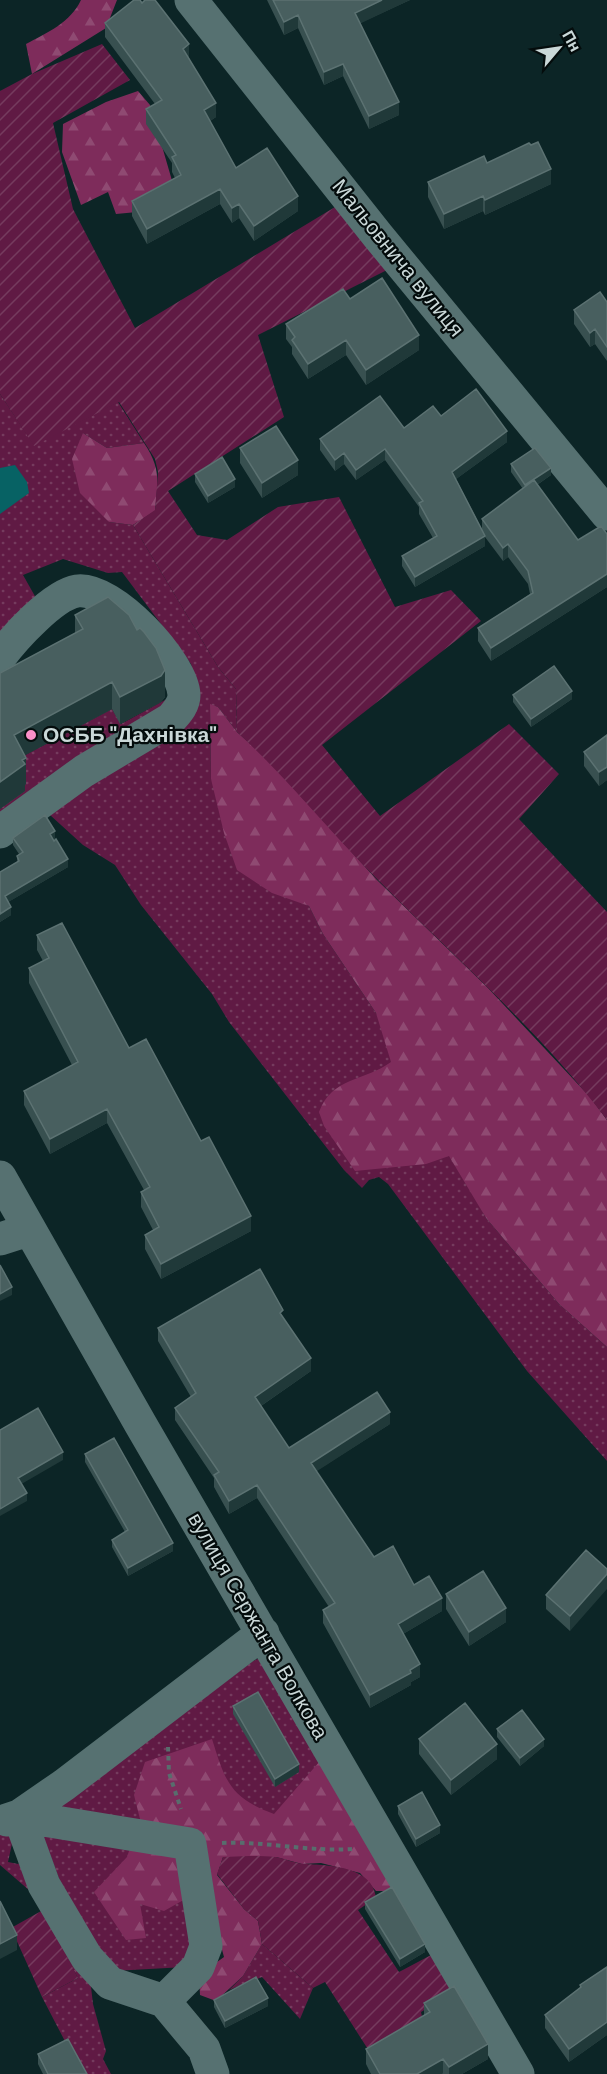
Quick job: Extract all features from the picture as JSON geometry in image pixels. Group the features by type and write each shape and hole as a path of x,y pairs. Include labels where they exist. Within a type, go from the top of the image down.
{"street":[{"name":"Мальовнича вулиця","path":"191,0 378,236 607,514"},
{"path":"0,657 37,618 66,595 78,591 106,599 121,607 174,665 184,697 180,709 171,719 84,771 0,832"},
{"name":"вулиця Сержанта Волкова","path":"0,1177 14,1234 263,1634 518,2074"},
{"path":"9,1819 174,1702 263,1634"},
{"path":"9,1819 190,1844 206,1946 198,1967 164,2001"},
{"path":"9,1819 87,1958 110,1983 164,2001 204,2049 213,2074"}],"path":[{"path":"174,1702 167,1749 169,1773 190,1844 249,1842 317,1851 388,1848"}],"shaded area":[{"path":"102,44 130,80 53,123 73,209 135,328 340,204 391,268 258,335 284,417 168,491 197,535 227,540 278,507 339,497 395,607 451,590 481,621 322,745 380,816 509,724 559,774 519,819 607,912 607,1120 526,1026 378,880 237,732 236,689 218,667 133,525 155,510 158,472 155,459 119,402 34,446 0,394 0,91 32,74"},
{"path":"0,394 34,445 118,402 144,443 107,448 83,433 109,522 133,525 218,667 236,689 237,732 218,707 210,705 211,779 296,900 309,906 323,934 376,1013 486,1218 559,1304 607,1347 607,1461 527,1371 388,1184 379,1177 369,1180 362,1188 344,1170 229,1022 212,994 141,905 115,865 83,845 50,815 197,691 191,664 122,572 108,573 63,559 23,575 36,598 0,643"},
{"path":"176,694 181,694 0,825 0,798 14,761 112,709 121,724"},
{"path":"265,1656 372,1843 45,1817 253,1661"},
{"path":"42,1834 149,1841 197,1923 185,1967 113,1971 68,1902"},
{"path":"0,1835 8,1835 13,1839 8,1862 18,1864 24,1860 89,1970 93,2004 106,2051 103,2059 111,2074 82,2074 42,1997 78,1978 30,1891 0,1865"},
{"path":"223,1857 276,1857 300,1863 348,1869 367,1879 373,1887 376,1898 358,1910 399,1972 433,1954 453,1993 421,2012 424,2025 371,2054 325,1982 313,1988 262,1944 258,1921 244,1909 217,1874"},
{"path":"43,1910 78,1978 42,1997 11,1928"},
{"path":"262,1944 313,1988 300,2019 262,1977 229,1990 243,1976"}],"green space":[{"path":"81,0 117,0 106,28 32,74 26,44 65,21"},
{"path":"138,91 150,105 173,184 137,212 116,214 108,192 81,205 62,152 63,124 106,102"},
{"path":"83,433 107,448 144,443 156,468 155,511 133,525 109,522 80,493 72,459"},
{"path":"210,704 218,707 237,732 266,758 377,880 488,988 590,1097 607,1120 607,1347 559,1304 486,1218 449,1156 426,1164 355,1171 324,1126 319,1112 332,1092 391,1062 376,1013 323,934 309,906 272,893 237,870 224,833 211,779"},
{"path":"212,1739 231,1786 248,1801 274,1814 320,1761 397,1891 376,1891 360,1873 321,1863 302,1864 276,1857 223,1857 217,1875 244,1909 258,1921 262,1944 243,1976 216,2001 200,1995 199,1975 224,1957 217,1931 187,1898 164,1911 140,1904 146,1938 126,1940 94,1892 127,1857 140,1819 134,1795 145,1762"}],"water":[{"path":"15,465 27,482 29,493 0,514 0,468"}],"building":[{"path":"134,0 140,0 142,3 145,0 155,0 189,44 183,49 216,103 204,110 236,168 267,148 298,196 254,226 239,204 232,208 220,189 147,229 132,201 181,175 172,157 176,155 146,109 162,100 105,23"},
{"path":"273,0 382,0 355,13 399,102 369,116 343,64 324,72 298,15 284,22"},
{"path":"538,142 551,169 485,200 483,196 444,214 428,182 484,156 487,163 529,143 531,145"},
{"path":"382,278 419,335 366,370 346,340 308,364 292,340 295,337 286,324 343,289 350,299"},
{"path":"600,292 607,302 607,347 595,329 590,333 574,310"},
{"path":"476,389 507,431 452,472 485,536 415,577 402,556 437,536 419,503 423,501 385,449 356,470 344,453 335,460 320,439 380,396 404,428 433,406 441,416"},
{"path":"276,426 298,460 262,483 240,448"},
{"path":"535,448 551,468 525,485 511,464"},
{"path":"222,457 235,479 208,496 195,474"},
{"path":"534,480 578,540 601,526 607,534 607,574 491,648 478,628 533,593 528,571 508,544 503,548 482,519"},
{"path":"108,597 129,615 137,630 140,628 144,632 156,648 165,670 161,676 120,697 112,682 14,735 26,758 22,760 25,764 0,782 0,673 83,629 75,615"},
{"path":"554,666 572,691 531,719 513,695"},
{"path":"607,735 607,767 599,772 584,752"},
{"path":"45,815 55,831 50,834 54,841 56,839 68,859 5,896 11,907 0,914 0,872 19,861 17,856 23,852 13,838"},
{"path":"62,923 129,1048 146,1039 201,1141 209,1137 251,1216 161,1264 145,1235 159,1227 141,1192 150,1187 107,1109 50,1139 24,1091 78,1062 29,968 49,958 37,935"},
{"path":"0,1265 12,1287 0,1294"},
{"path":"260,1269 283,1310 280,1313 311,1358 255,1397 289,1448 377,1392 390,1412 311,1463 374,1557 393,1546 414,1585 429,1576 442,1598 398,1624 420,1664 410,1670 411,1673 370,1695 323,1610 335,1603 257,1485 229,1501 214,1475 219,1472 175,1408 196,1393 158,1328"},
{"path":"38,1408 63,1452 18,1478 27,1493 0,1509 0,1430"},
{"path":"114,1438 173,1543 128,1568 112,1540 128,1530 85,1454"},
{"path":"586,1550 607,1569 607,1574 570,1616 546,1595"},
{"path":"483,1571 506,1608 469,1632 446,1594"},
{"path":"258,1692 299,1764 275,1779 233,1706"},
{"path":"465,1703 497,1744 451,1780 419,1739"},
{"path":"522,1710 544,1739 520,1758 497,1729"},
{"path":"422,1792 440,1825 416,1839 398,1806"},
{"path":"392,1887 425,1944 400,1959 365,1902"},
{"path":"0,1901 17,1935 0,1944"},
{"path":"607,1967 607,2022 569,2049 545,2015 581,1987 580,1985"},
{"path":"256,1977 268,1998 225,2021 214,2000"},
{"path":"454,1986 488,2044 449,2067 443,2059 417,2074 380,2074 366,2049 430,2012 424,2003"},
{"path":"68,2039 87,2074 48,2074 38,2054"}],"place":[{"name":"ОСББ \"Дахнівка\"","path":"31,735"}]}
